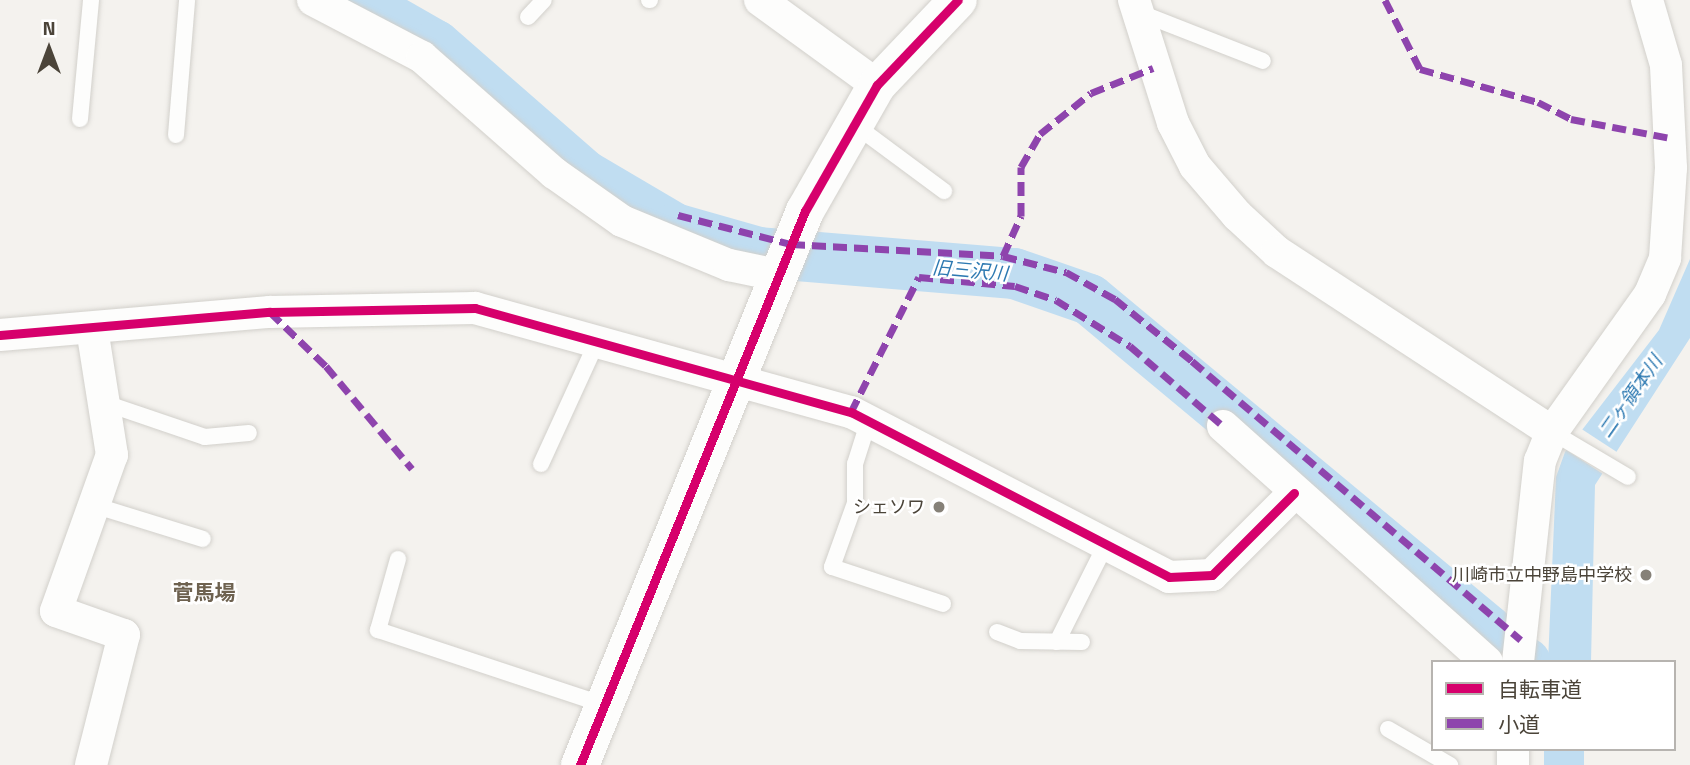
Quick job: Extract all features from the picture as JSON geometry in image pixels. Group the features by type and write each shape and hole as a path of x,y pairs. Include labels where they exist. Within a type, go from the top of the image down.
{"street":[{"path":"313,0 422,57 554,173 622,221 729,265 784,260"},
{"path":"760,0 877,85"},
{"path":"580,765 734,378 784,260 853,123 877,85 958,0"},
{"path":"1519,651 1539,461 1552,432 1650,294 1665,258 1680,168 1666,65 1647,0"},
{"path":"1136,6 1173,123 1195,166 1237,215 1277,252 1552,432"},
{"path":"0,335 270,312 475,308 591,335 595,346 734,378 851,412 868,424 1169,577 1212,575 1294,493"},
{"path":"91,765 124,635 56,611 90,505 112,455 108,404 92,329"},
{"path":"1223,426 1294,493 1485,660"}],"lane":[{"path":"79,119 91,0"},
{"path":"176,135 187,0"},
{"path":"528,17 544,0"},
{"path":"1136,6 1263,61"},
{"path":"853,123 944,191"},
{"path":"541,464 595,346"},
{"path":"108,404 205,437 249,433"},
{"path":"868,424 855,464 855,503 832,567 943,604"},
{"path":"1552,432 1622,473"},
{"path":"90,505 203,539"},
{"path":"1057,642 1105,546"},
{"path":"398,559 378,630 605,705"},
{"path":"997,632 1057,642 1083,642"},
{"path":"1388,729 1450,765"}],"water":[{"name":"二ヶ領本川","path":"1690,259 1690,338 1595,485 1591,660 1548,660 1556,477 1565,452 1659,330"},
{"path":"1544,751 1584,751 1584,765 1544,765"}],"pier":[{"path":"1580,428 1620,454 1606,476 1566,450"}],"waterway":[{"name":"旧三沢川","path":"356,0 435,45 584,175 674,228 758,252 1014,273 1089,299 1487,630 1502,650 1521,660"}],"marked path":[{"path":"1385,0 1420,69 1538,102 1571,119 1671,138"},
{"path":"1003,256 1021,216 1021,167 1040,134 1091,93 1153,68"},
{"path":"678,215 791,244 1003,256 1066,272 1115,299 1192,361 1521,640"},
{"path":"851,412 919,277 1015,286 1056,300 1130,346 1223,426"},
{"path":"270,312 326,366 412,469"}],"cycle path":[{"path":"580,765 805,211 877,85 958,0"},
{"path":"0,335 270,312 475,308 851,412 1169,577 1212,575 1294,493"}],"place":[{"name":"シェソワ","path":"939,507"},
{"name":"川崎市立中野島中学校","path":"1646,575"}],"district":[{"name":"菅馬場","path":"204,592"}]}
